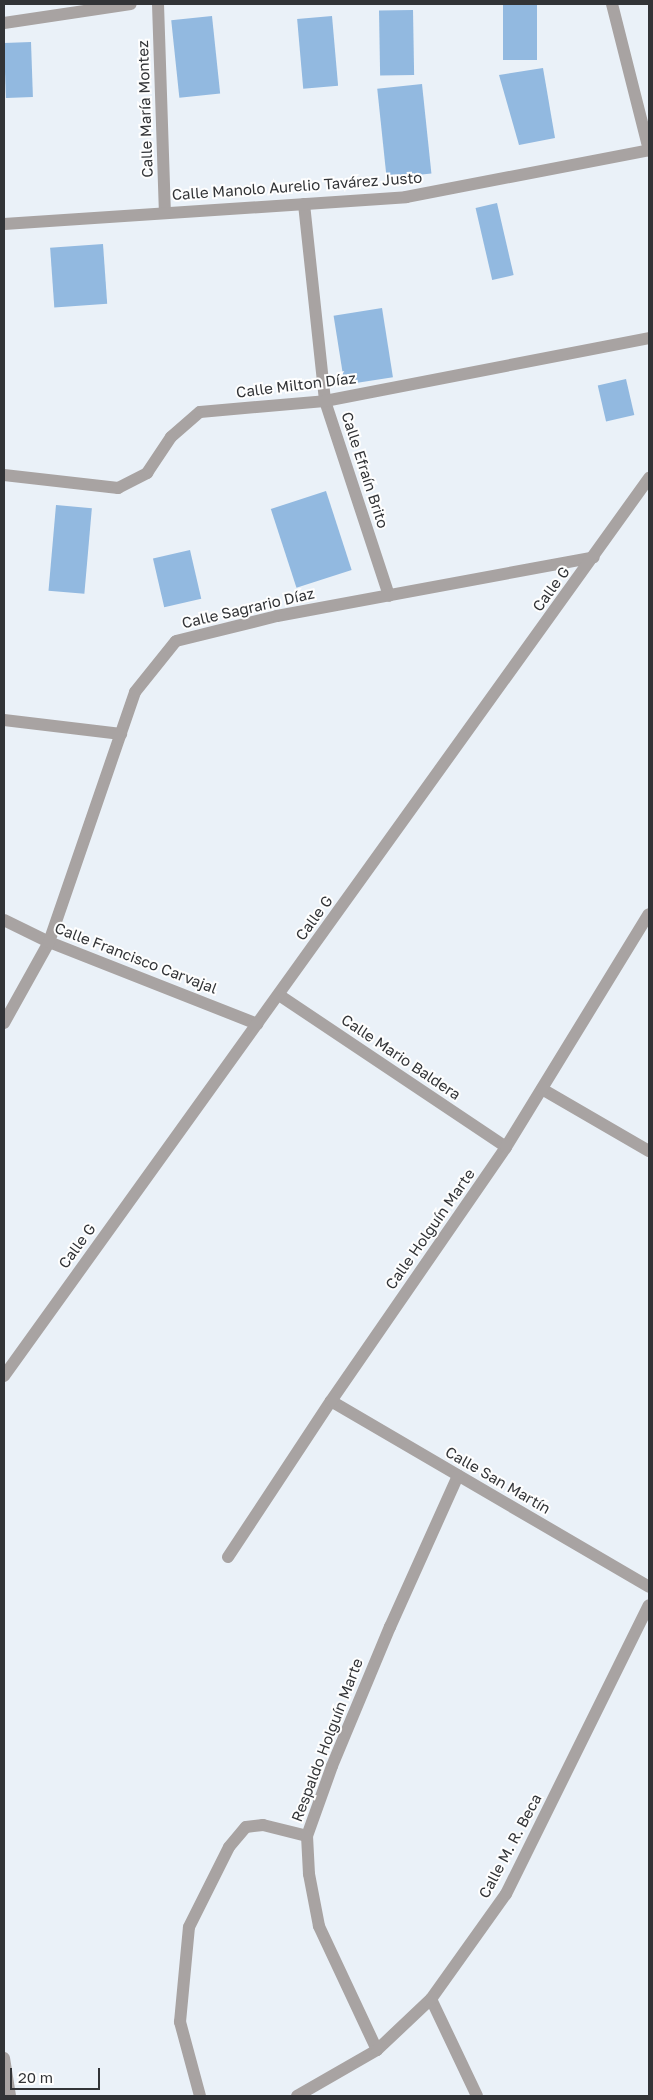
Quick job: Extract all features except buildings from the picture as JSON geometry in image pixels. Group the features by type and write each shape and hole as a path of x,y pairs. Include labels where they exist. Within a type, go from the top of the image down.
{"street":[{"path":"4,23 131,4"},
{"name":"Calle María Montez","path":"158,4 165,213"},
{"path":"612,4 649,150"},
{"name":"Calle Manolo Aurelio Tavárez Justo","path":"4,224 406,197 649,150"},
{"name":"Calle Efraín Brito","path":"304,204 325,402 388,596"},
{"name":"Calle Milton Díaz","path":"4,475 118,488 147,473 170,437 200,412 325,402 649,338"},
{"name":"Calle G","path":"4,1376 649,478"},
{"name":"Calle Sagrario Díaz","path":"4,1023 49,942 135,692 176,640 277,616 594,557"},
{"path":"4,720 121,734"},
{"name":"Calle Holguín Marte","path":"228,1557 331,1401 506,1147 649,914"},
{"name":"Calle Francisco Carvajal","path":"4,920 49,942 258,1024"},
{"name":"Calle Mario Baldera","path":"279,994 506,1147"},
{"path":"542,1089 649,1151"},
{"name":"Calle San Martín","path":"331,1401 649,1587"},
{"name":"Respaldo Holguín Marte","path":"377,2050 319,1926 309,1874 307,1836 332,1766 386,1636 458,1476"},
{"name":"Calle M. R. Beca","path":"298,2096 377,2050 430,1999 506,1894 649,1605"},
{"path":"200,2096 180,2022 189,1928 229,1847 246,1827 263,1825 307,1836"},
{"path":"430,1999 477,2096"},
{"path":"4,2058 10,2096"}]}
